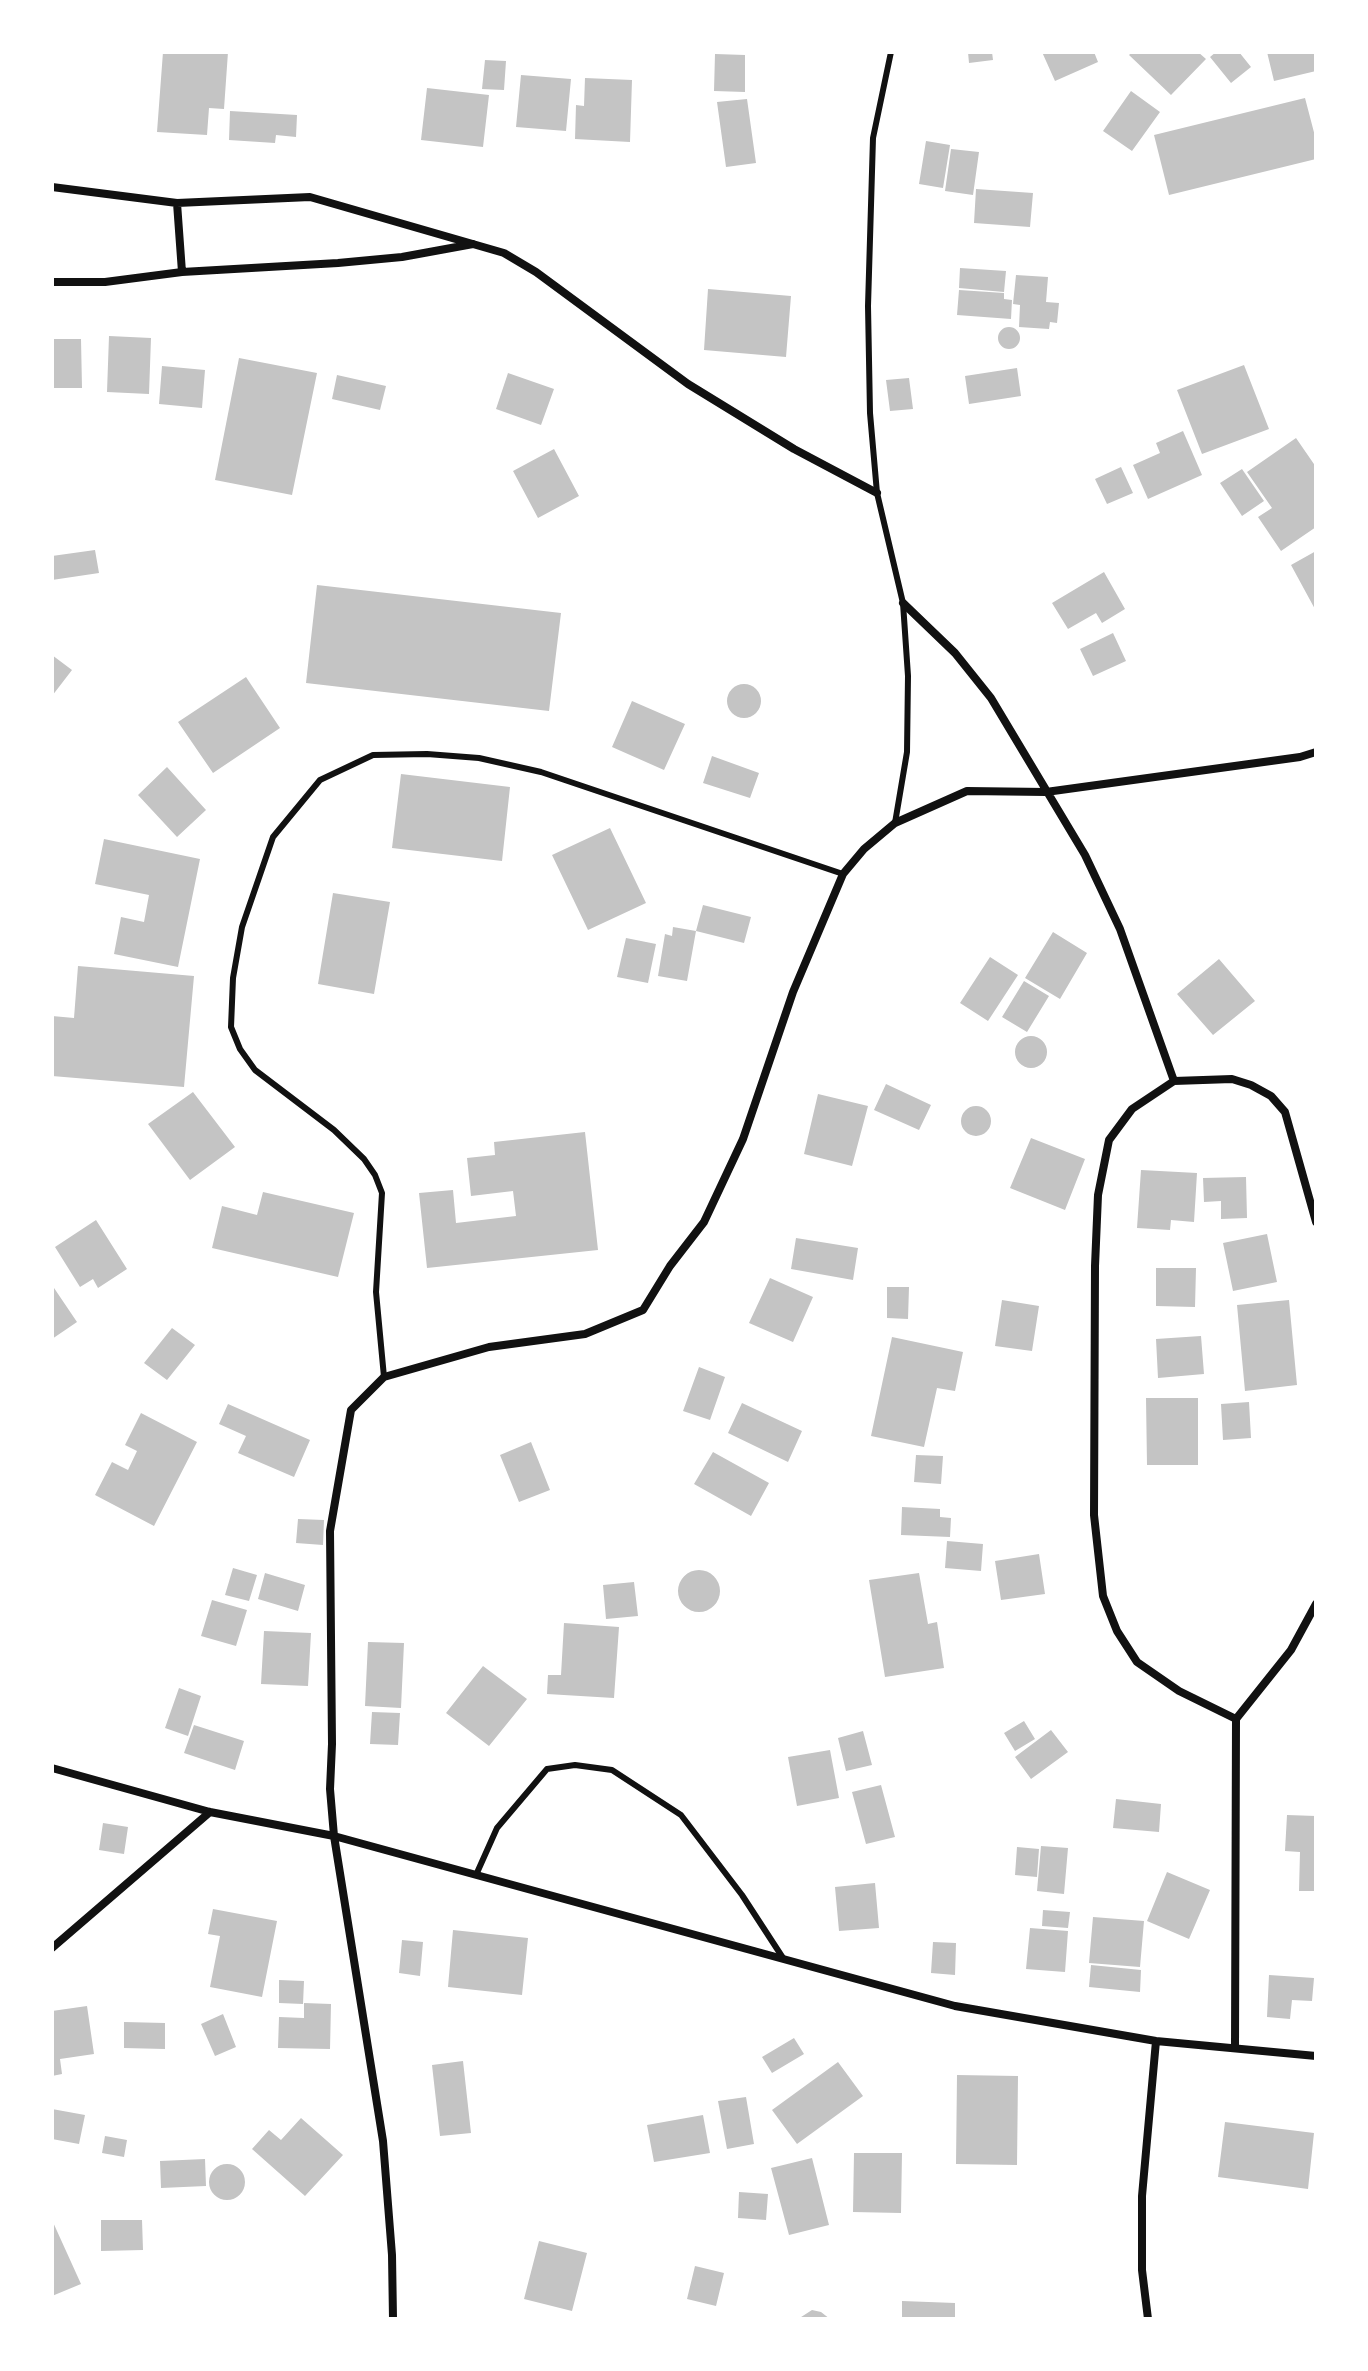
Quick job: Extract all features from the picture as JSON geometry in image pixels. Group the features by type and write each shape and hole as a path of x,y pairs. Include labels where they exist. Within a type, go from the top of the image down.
{"street":[{"path":"52,187 177,203 310,197 504,253 536,272 688,384 794,449 877,493"},
{"path":"177,203 182,272"},
{"path":"52,282 105,282 182,272 377,259 476,243"},
{"path":"903,603 955,653 991,698 1085,855 1120,929 1174,1081"},
{"path":"393,2319 392,2255 383,2141 334,1836 330,1789 330,1531 351,1410 384,1377 489,1347 585,1334 643,1310 670,1266 704,1222 743,1139 793,992 843,874 864,849 895,823 967,791 1046,792 1300,757 1316,752"},
{"path":"1236,1719 1179,1691 1137,1662 1117,1631 1103,1596 1094,1515 1095,1266 1098,1195 1109,1140 1132,1109 1174,1081 1232,1079 1251,1085 1271,1096 1285,1112 1316,1222"},
{"path":"1235,2048 1236,1719 1291,1650 1316,1604"},
{"path":"52,1768 210,1812 334,1836 955,2006 1156,2041 1316,2056"},
{"path":"52,1948 210,1812"},
{"path":"1148,2319 1142,2270 1142,2196 1156,2041"}],"lane":[{"path":"891,52 873,138 869,367 877,493 903,603 908,676 907,752 895,823"},
{"path":"384,1377 376,1292 382,1193 375,1175 364,1159 334,1130 255,1070 240,1049 231,1027 233,978 242,927 273,837 320,780 373,755 427,754 479,758 541,772 843,874"},
{"path":"476,1875 497,1828 547,1769 575,1765 612,1770 681,1815 742,1895 783,1958"}],"building":[{"path":"163,52 228,52 224,109 209,108 207,135 157,132"},
{"path":"968,52 992,52 993,60 969,63"},
{"path":"1042,52 1094,52 1098,62 1055,81"},
{"path":"1132,52 1198,52 1206,59 1171,95 1129,55"},
{"path":"1216,52 1239,52 1251,67 1231,83 1210,57"},
{"path":"1267,52 1315,52 1316,71 1274,81"},
{"path":"715,54 745,55 745,92 714,91"},
{"path":"485,60 506,61 504,90 482,89"},
{"path":"521,75 571,79 566,131 516,127"},
{"path":"585,78 632,80 630,142 575,139 576,105 584,106"},
{"path":"427,88 489,95 483,147 421,140"},
{"path":"1131,91 1160,112 1132,151 1103,131"},
{"path":"1305,98 1316,140 1316,159 1169,195 1154,135"},
{"path":"747,99 756,163 726,167 717,102"},
{"path":"230,111 297,115 296,137 276,135 275,143 229,140"},
{"path":"926,141 950,145 943,188 919,184"},
{"path":"951,149 979,152 973,195 945,191"},
{"path":"976,189 1033,193 1030,227 974,223"},
{"path":"960,268 1006,271 1004,292 959,288"},
{"path":"1016,275 1048,277 1046,302 1059,303 1057,323 1050,322 1049,329 1019,327 1020,305 1013,304"},
{"path":"708,289 791,296 786,357 704,350"},
{"path":"959,290 1004,293 1004,299 1012,300 1011,319 957,315"},
{"path":"1009,327 1017,330 1020,338 1017,346 1009,349 1001,346 998,338 1001,330"},
{"path":"109,336 151,338 149,394 107,392"},
{"path":"52,339 81,339 82,388 52,388"},
{"path":"239,358 317,373 292,495 215,480"},
{"path":"1244,365 1269,429 1202,454 1177,390"},
{"path":"162,366 205,370 202,408 159,404"},
{"path":"1017,368 1021,396 969,404 965,376"},
{"path":"508,373 554,389 541,425 496,409"},
{"path":"337,375 386,386 380,410 332,399"},
{"path":"909,378 913,409 890,411 886,380"},
{"path":"1183,431 1202,475 1148,499 1133,465 1160,453 1156,443"},
{"path":"1296,438 1316,467 1316,527 1281,551 1258,517 1272,508 1247,472"},
{"path":"554,449 579,496 538,518 513,471"},
{"path":"1121,467 1133,493 1107,504 1095,479"},
{"path":"1242,469 1264,501 1242,516 1220,483"},
{"path":"95,550 99,573 52,580 52,556"},
{"path":"1316,551 1316,611 1291,565"},
{"path":"1104,572 1125,609 1102,623 1096,613 1068,629 1052,603"},
{"path":"317,585 561,613 549,711 306,683"},
{"path":"1113,633 1126,661 1093,676 1080,649"},
{"path":"52,655 72,670 52,696"},
{"path":"246,677 280,728 213,773 178,722"},
{"path":"744,684 756,689 761,701 756,713 744,718 732,713 727,701 732,689"},
{"path":"632,701 685,724 664,770 612,747"},
{"path":"712,756 759,773 750,798 703,783"},
{"path":"167,767 206,810 177,837 138,795"},
{"path":"401,774 510,787 502,861 392,848"},
{"path":"610,828 646,903 588,930 552,855"},
{"path":"104,839 200,859 178,967 114,954 121,917 144,922 149,895 95,884"},
{"path":"333,893 390,902 374,994 318,984"},
{"path":"703,905 751,917 744,943 696,931"},
{"path":"673,927 696,931 687,981 658,976 665,934 672,936"},
{"path":"1053,932 1087,953 1060,999 1025,978"},
{"path":"626,938 656,944 648,983 617,977"},
{"path":"990,957 1018,975 988,1021 960,1003"},
{"path":"1219,959 1255,1001 1213,1035 1177,994"},
{"path":"78,966 194,976 184,1087 52,1076 52,1016 74,1018"},
{"path":"1024,981 1049,996 1027,1032 1002,1017"},
{"path":"1031,1036 1042,1041 1047,1052 1042,1063 1031,1068 1020,1063 1015,1052 1020,1041"},
{"path":"886,1084 931,1105 919,1130 874,1110"},
{"path":"193,1092 235,1147 190,1180 148,1124"},
{"path":"818,1094 868,1106 852,1166 804,1154"},
{"path":"976,1106 982,1107 990,1115 990,1127 982,1135 976,1136 970,1135 962,1127 961,1121 962,1115 970,1107"},
{"path":"585,1132 598,1250 427,1268 419,1193 453,1190 456,1223 516,1216 513,1191 471,1196 467,1158 495,1155 494,1142"},
{"path":"1031,1138 1085,1159 1065,1210 1010,1188"},
{"path":"1141,1170 1197,1173 1194,1222 1171,1220 1170,1230 1137,1228"},
{"path":"1246,1177 1247,1218 1221,1219 1221,1201 1204,1202 1203,1178"},
{"path":"263,1192 354,1213 338,1277 212,1248 222,1206 257,1215"},
{"path":"96,1220 127,1269 98,1288 93,1279 80,1287 55,1247"},
{"path":"1267,1234 1277,1282 1233,1291 1223,1243"},
{"path":"796,1238 858,1248 853,1280 791,1269"},
{"path":"1156,1268 1196,1268 1195,1307 1156,1306"},
{"path":"770,1278 813,1297 793,1342 749,1323"},
{"path":"52,1285 77,1322 52,1339"},
{"path":"887,1287 909,1287 908,1319 887,1318"},
{"path":"1002,1300 1039,1306 1032,1351 995,1346"},
{"path":"1289,1300 1297,1385 1245,1391 1237,1305"},
{"path":"172,1328 195,1345 167,1380 144,1363"},
{"path":"1201,1336 1204,1374 1158,1378 1156,1339"},
{"path":"892,1337 963,1352 955,1391 937,1388 924,1447 871,1436"},
{"path":"699,1367 725,1377 710,1420 683,1411"},
{"path":"1146,1398 1198,1398 1198,1465 1147,1465"},
{"path":"1249,1402 1251,1438 1223,1440 1221,1404"},
{"path":"742,1403 802,1431 788,1462 728,1433"},
{"path":"228,1404 310,1440 294,1477 238,1453 246,1436 219,1424"},
{"path":"141,1413 197,1442 154,1526 95,1495 112,1462 128,1470 137,1451 125,1445"},
{"path":"531,1442 550,1490 519,1502 500,1455"},
{"path":"713,1452 769,1483 751,1516 694,1484"},
{"path":"916,1455 943,1456 941,1484 914,1482"},
{"path":"902,1507 940,1509 940,1517 951,1518 950,1537 901,1535"},
{"path":"298,1519 324,1520 323,1545 296,1543"},
{"path":"947,1541 983,1544 981,1571 945,1568"},
{"path":"1039,1554 1045,1594 1001,1600 995,1561"},
{"path":"233,1568 257,1575 249,1601 225,1595"},
{"path":"699,1570 714,1576 720,1591 714,1606 699,1612 684,1606 678,1591 684,1576"},
{"path":"265,1573 305,1585 298,1611 258,1599"},
{"path":"919,1573 928,1624 937,1622 944,1668 885,1677 869,1580"},
{"path":"634,1582 638,1616 606,1619 603,1585"},
{"path":"212,1600 247,1610 236,1646 201,1636"},
{"path":"564,1623 619,1627 614,1698 547,1694 548,1675 561,1675"},
{"path":"264,1631 311,1633 308,1686 261,1684"},
{"path":"368,1642 404,1643 401,1708 365,1706"},
{"path":"483,1666 527,1699 489,1746 446,1713"},
{"path":"179,1688 201,1696 188,1736 165,1728"},
{"path":"372,1712 400,1713 398,1745 370,1744"},
{"path":"1024,1721 1035,1739 1015,1751 1004,1733"},
{"path":"194,1725 244,1741 235,1770 184,1753"},
{"path":"1051,1730 1068,1752 1031,1779 1015,1757"},
{"path":"863,1731 872,1765 846,1771 838,1738"},
{"path":"830,1750 839,1798 797,1806 788,1757"},
{"path":"881,1785 895,1837 866,1844 852,1792"},
{"path":"1116,1799 1161,1804 1159,1832 1113,1828"},
{"path":"1287,1815 1316,1816 1316,1891 1299,1891 1300,1852 1285,1851"},
{"path":"103,1823 128,1827 124,1854 99,1850"},
{"path":"1041,1846 1068,1848 1064,1894 1037,1891"},
{"path":"1017,1847 1039,1849 1037,1877 1015,1875"},
{"path":"1167,1872 1210,1890 1189,1939 1147,1921"},
{"path":"875,1883 879,1928 839,1931 835,1887"},
{"path":"213,1909 277,1921 262,1997 210,1987 220,1936 208,1934"},
{"path":"1043,1910 1070,1912 1068,1928 1042,1926"},
{"path":"1093,1917 1144,1921 1140,1967 1089,1963"},
{"path":"1030,1928 1068,1931 1065,1972 1026,1969"},
{"path":"453,1930 528,1938 522,1995 448,1987"},
{"path":"402,1940 423,1942 420,1976 399,1973"},
{"path":"933,1942 956,1943 955,1975 931,1973"},
{"path":"1091,1965 1141,1970 1140,1992 1089,1987"},
{"path":"1269,1975 1314,1978 1312,2001 1292,2000 1290,2019 1267,2017"},
{"path":"279,1980 304,1981 303,2004 279,2003"},
{"path":"304,2003 331,2004 330,2049 278,2048 279,2017 304,2018"},
{"path":"87,2006 94,2054 60,2059 62,2074 52,2076 52,2011"},
{"path":"223,2014 236,2047 215,2056 201,2024"},
{"path":"124,2022 165,2023 165,2049 124,2048"},
{"path":"794,2038 804,2054 772,2073 762,2057"},
{"path":"463,2061 471,2133 440,2136 432,2065"},
{"path":"838,2062 863,2096 797,2144 772,2110"},
{"path":"957,2075 1018,2076 1017,2165 956,2164"},
{"path":"746,2097 754,2144 727,2149 718,2101"},
{"path":"52,2109 85,2115 79,2144 52,2139"},
{"path":"703,2115 710,2153 654,2162 647,2125"},
{"path":"301,2118 343,2155 305,2196 252,2149 269,2130 281,2140"},
{"path":"1225,2122 1314,2133 1308,2189 1218,2177"},
{"path":"105,2136 127,2140 124,2157 102,2153"},
{"path":"854,2153 902,2153 901,2213 853,2212"},
{"path":"812,2158 829,2225 789,2235 771,2168"},
{"path":"205,2159 206,2186 161,2188 160,2161"},
{"path":"227,2164 240,2169 245,2182 240,2195 227,2200 214,2195 209,2182 214,2169"},
{"path":"739,2192 768,2194 766,2220 738,2218"},
{"path":"52,2220 81,2284 52,2296"},
{"path":"101,2220 142,2220 143,2250 101,2251"},
{"path":"539,2241 587,2253 572,2311 524,2299"},
{"path":"695,2266 724,2273 716,2306 687,2299"},
{"path":"902,2301 955,2303 955,2319 902,2319"},
{"path":"812,2310 821,2312 830,2319 798,2319"}]}
